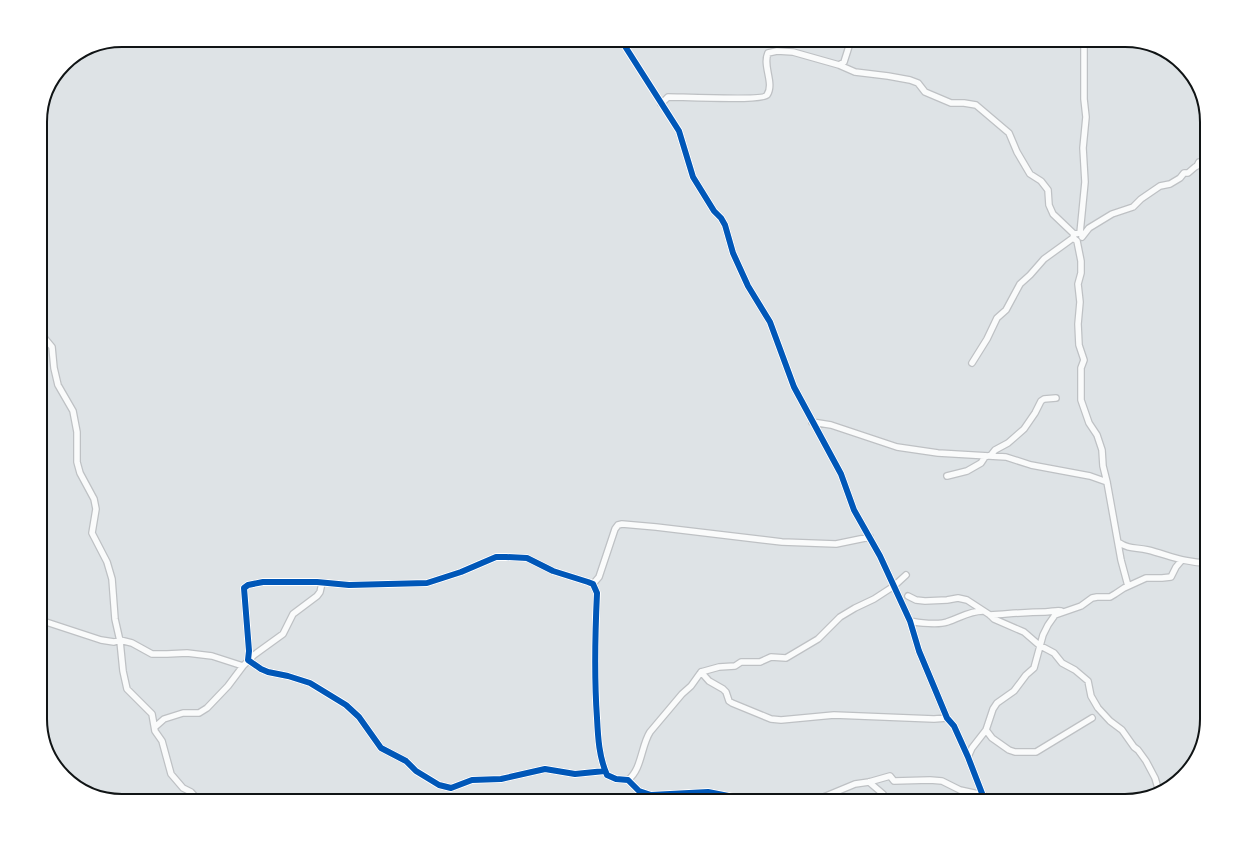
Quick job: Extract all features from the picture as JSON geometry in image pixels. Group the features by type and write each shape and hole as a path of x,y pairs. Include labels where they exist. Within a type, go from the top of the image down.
{"street":[{"path":"625,47 680,132 693,177 714,211 725,225 733,253 748,286 770,322 794,387 835,462 844,481 851,505 880,556 910,621 919,651 947,718 954,726 968,756 983,794"},
{"path":"839,65 844,62 849,47"},
{"path":"1084,47 1084,99 1086,117 1083,148 1085,182 1077,237 1081,261 1081,273 1078,284 1080,302 1078,324 1079,345 1084,360 1081,368 1081,400 1089,423 1097,436 1102,450 1103,466 1123,570 1128,586"},
{"path":"661,104 668,97 764,98 769,88 766,57 771,51 793,52 839,65 855,72 910,80 918,83 925,92 951,103 976,105 1009,132 1017,152 1030,174 1041,181 1048,190 1049,205 1053,214 1077,237"},
{"path":"972,363 987,339 997,318 1006,310 1020,284 1044,259 1112,214 1133,207 1141,199 1160,186 1170,184 1180,178 1184,173 1192,171 1200,162"},
{"path":"47,341 52,347 54,368 58,385 73,411 77,432 77,462 80,473 94,499 96,508 92,533 110,570 114,595 115,619 120,640 123,671 127,689 152,714 155,731 162,741 171,774 183,788 193,794"},
{"path":"947,476 967,471 981,463 986,457 991,456 995,450 1008,443 1024,429 1032,419 1041,401 1044,399 1056,398"},
{"path":"812,422 830,425 897,447 938,453 1006,457 1047,469 1090,476 1107,482"},
{"path":"593,584 599,577 608,546 615,529 618,525 622,524 656,526 710,534 795,543 836,544 870,537"},
{"path":"1118,542 1127,547 1147,550 1182,560 1200,562"},
{"path":"248,660 249,651 243,590 244,587 248,585 263,582 303,581 349,585 427,583 496,558 527,558 553,571 593,584 597,592 594,665 595,695 599,750 602,762 607,775 610,777 628,780 639,791 648,794"},
{"path":"968,756 972,748 986,730 993,709 1014,691 1026,675 1034,668 1039,645 1055,615 1081,606 1092,598 1110,597 1128,586 1146,578 1171,577 1176,567 1182,560"},
{"path":"628,780 635,772 646,739 650,732 682,694 691,686 701,672 719,667 735,666 741,662 760,662 771,657 786,658 818,639 840,617 894,586 906,575"},
{"path":"155,727 164,719 182,714 199,713 207,708 228,686 248,660 283,634 293,614 317,596 320,592 322,583"},
{"path":"908,596 916,600 958,598 967,600 994,619 1024,632 1039,645 1054,653 1062,663 1075,670 1088,681 1091,696 1098,708 1110,721 1122,730 1134,747 1138,750 1146,761 1157,786"},
{"path":"910,621 918,623 942,624 965,614 983,611"},
{"path":"990,615 1063,611"},
{"path":"47,622 101,640 114,642 120,640 132,643 152,654 187,653 212,656 243,666"},
{"path":"248,660 260,669 268,672 310,683 346,705 359,717 381,748 406,761 416,771 439,785 451,788 472,780 500,779 506,776 545,769 575,774 605,771"},
{"path":"701,672 710,681 726,692 729,701 771,719 794,719 834,715 934,719 947,718"},
{"path":"986,730 992,738 1009,750 1015,752 1036,752 1092,718"},
{"path":"831,794 855,784 890,776 894,781 942,781 960,790 978,794"},
{"path":"869,782 883,794"},
{"path":"670,794 708,792 716,794"}],"cycle path":[{"path":"625,47 679,131 693,177 714,211 725,225 733,253 748,286 770,322 794,387 841,474 854,510 880,556 910,621 919,651 947,718 954,726 968,757 982,794"},
{"path":"605,771 575,774 545,769 501,779 472,780 451,788 439,785 416,771 406,761 381,748 359,717 346,705 310,683 268,672 248,660 249,651 244,588 248,585 263,582 317,582 349,585 427,583 461,572 496,557 527,558 553,571 593,584 597,593 595,640 596,702 599,747 604,768 607,775 616,779 628,780 639,791 648,794"},
{"path":"670,794 708,792 718,794"}]}
